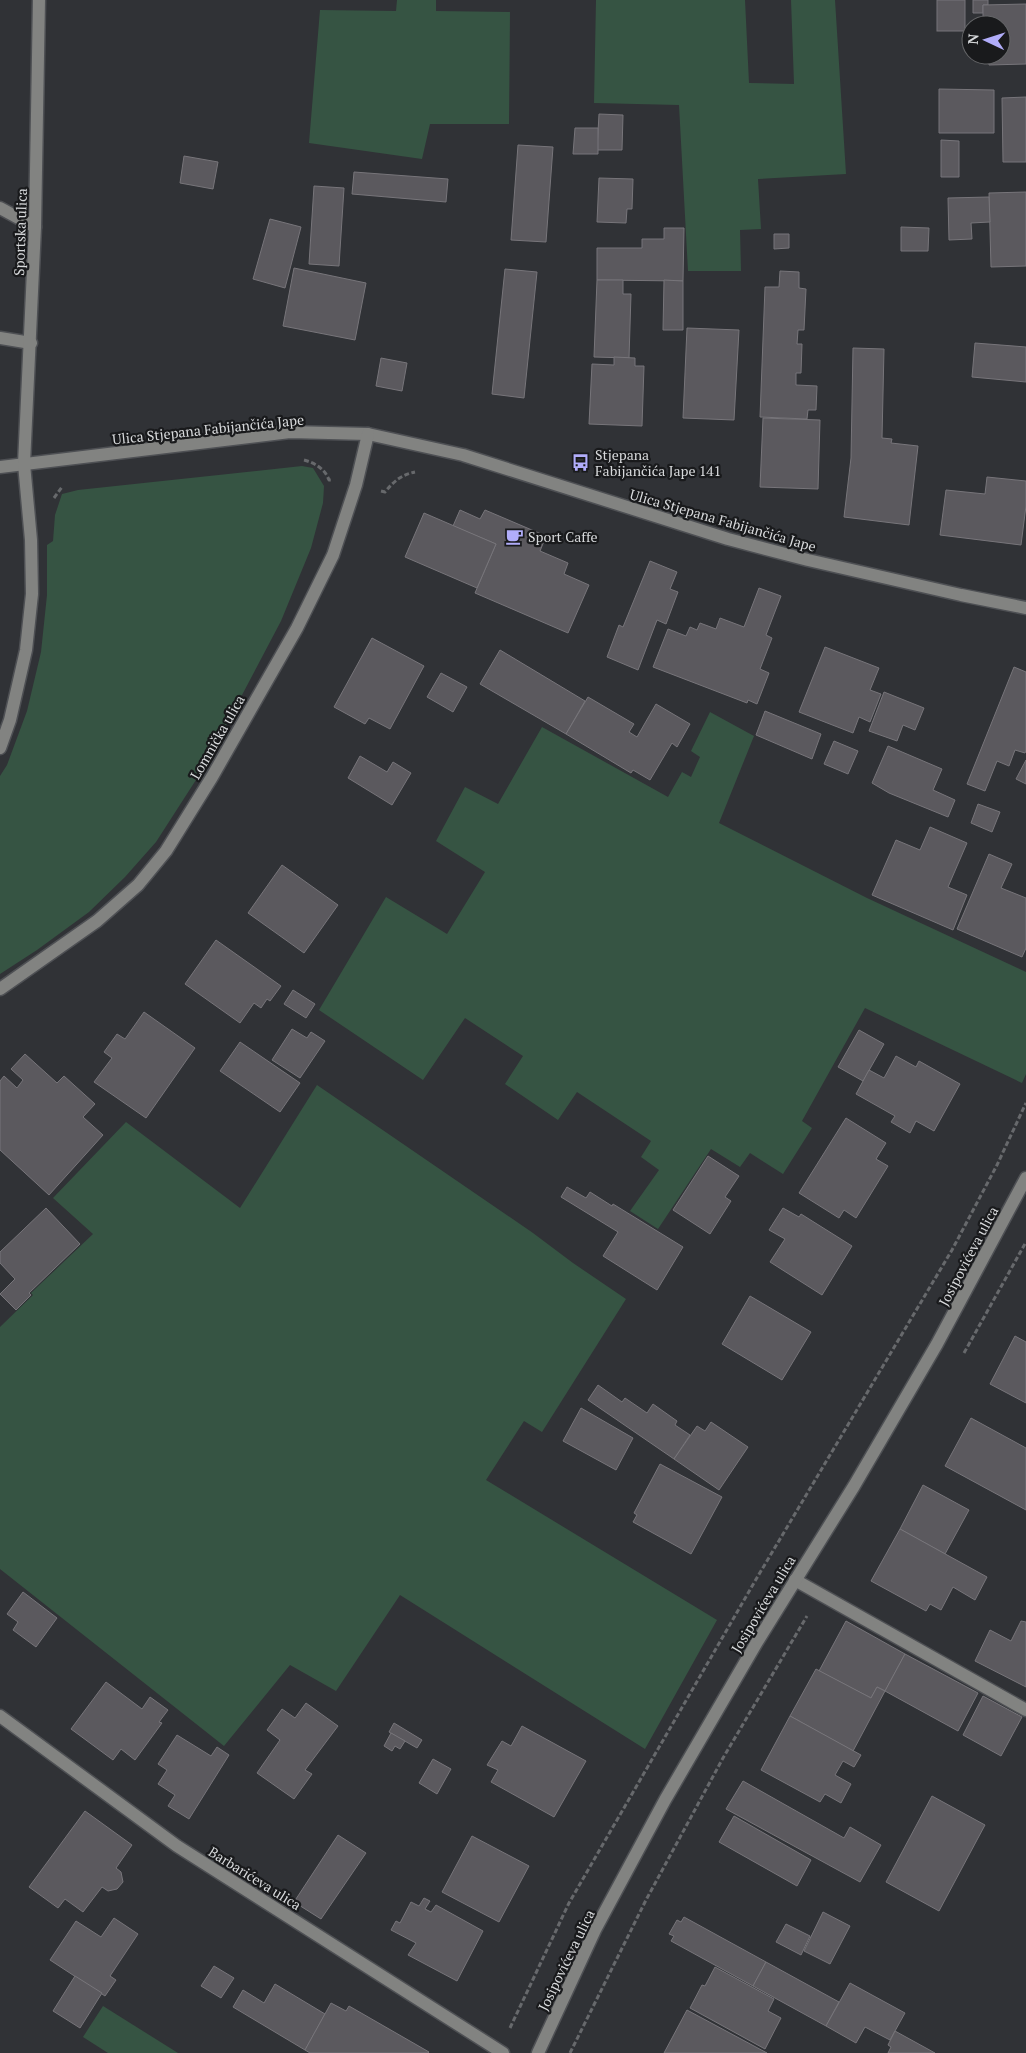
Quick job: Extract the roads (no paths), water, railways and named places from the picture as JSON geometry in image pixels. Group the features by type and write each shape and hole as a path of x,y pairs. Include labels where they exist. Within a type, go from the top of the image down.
{"street":[{"name":"Sportska ulica","path":"24,464 35,227 39,0"},
{"path":"0,208 35,227"},
{"path":"0,338 31,343"},
{"name":"Ulica Stjepana Fabijančića Jape","path":"0,467 290,432 368,434 463,455 728,539 941,591 1026,608"},
{"name":"Lomnička ulica","path":"0,989 97,921 138,885 166,851 212,777 297,628 333,555 356,485 368,434"},
{"path":"0,748 10,720 26,650 32,594 31,540 24,464"},
{"name":"Josipovićeva ulica","path":"538,2053 595,1930 664,1800 795,1580 854,1486 937,1344 1026,1178"},
{"path":"795,1580 1026,1710"},
{"name":"Barbarićeva ulica","path":"0,1716 177,1846 501,2052"}],"place":[{"name":"Stjepana Fabijančića Jape 141","path":"581,462"},
{"name":"Sport Caffe","path":"514,536"}]}
